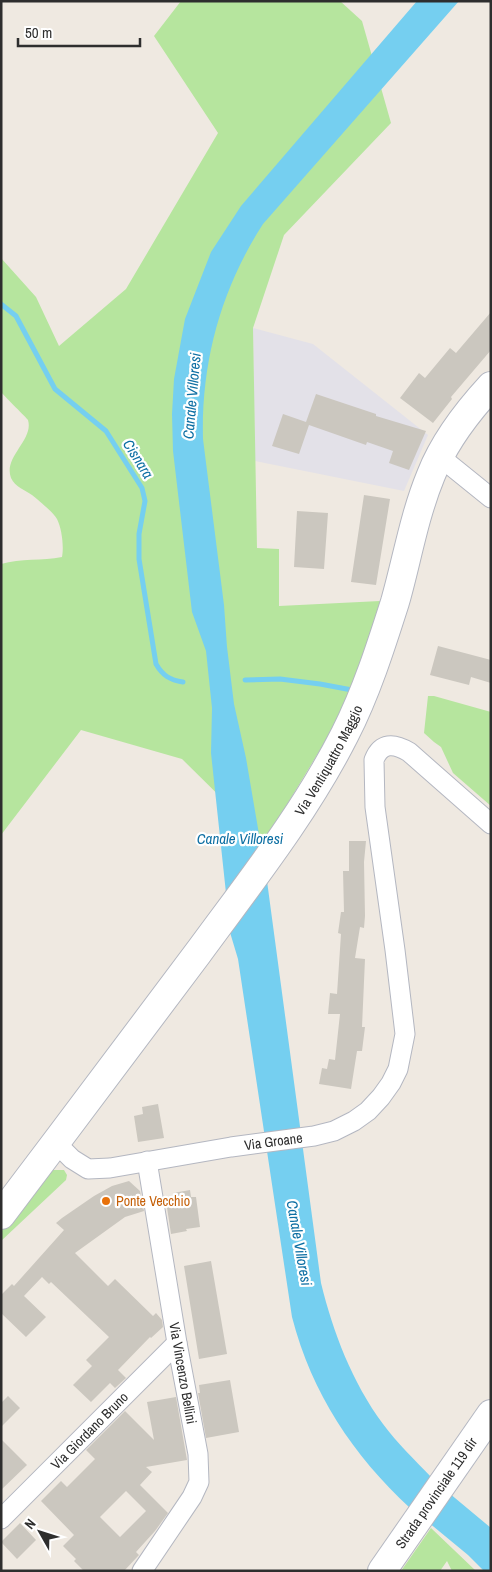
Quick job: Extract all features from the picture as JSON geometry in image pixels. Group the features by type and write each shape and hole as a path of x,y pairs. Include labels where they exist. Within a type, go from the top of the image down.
{"street":[{"name":"Via Ventiquattro Maggio","path":"1,1216 264,864 315,788 346,733 360,702 395,601 424,492 439,456 457,427 491,386"},
{"path":"439,456 491,498"},
{"name":"Via Groane","path":"56,1143 72,1159 88,1169 110,1168 238,1146 314,1136 354,1121 368,1111 391,1083 398,1069 405,1034 375,807 374,760 376,754 387,746 395,746 409,752 491,824"},
{"name":"Via Vincenzo Bellini","path":"142,1571 192,1497 199,1482 198,1454 177,1343 147,1161"},
{"name":"Via Giordano Bruno","path":"1,1519 177,1343"},
{"name":"Strada provinciale 119 dir","path":"382,1571 491,1414"}],"shaded area":[{"path":"253,328 313,344 428,435 404,491 255,461"}],"green space":[{"path":"181,1 340,1 362,21 391,123 284,235 253,328 257,548 279,549 279,606 380,601 352,697 265,841 182,759 81,730 1,835 1,564 62,557 63,548 60,528 55,516 11,478 11,463 27,435 29,427 28,420 1,392 1,258 36,297 59,346 126,289 218,133 154,36"},
{"path":"428,696 491,712 491,806 453,773 441,747 424,733"},
{"path":"52,1170 64,1170 67,1175 66,1180 1,1241 1,1232 46,1173"},
{"path":"431,1528 476,1571 452,1571 447,1561 440,1571 401,1571"}],"water":[{"name":"Canale Villoresi","path":"417,1 459,1 263,224 248,249 225,300 210,354 203,410 203,439 224,605 234,704 246,758 261,846 226,893 211,753 212,708 206,651 192,612 173,451 172,414 174,379 185,319 211,252 241,206"},
{"name":"Canale Villoresi","path":"267,881 321,1283 331,1320 345,1356 362,1391 388,1431 432,1478 410,1508 370,1467 337,1422 311,1372 300,1345 292,1317 238,959 229,929"},
{"path":"449,1493 491,1528 491,1571 484,1571 468,1555 428,1522"}],"building":[{"path":"491,312 491,350 451,397 452,399 433,423 400,398 419,373 425,378 450,348 456,353"},
{"path":"316,394 376,414 376,416 426,431 409,470 389,463 393,451 367,442 366,445 309,425 299,454 272,446 283,414 306,422"},
{"path":"364,495 390,499 376,585 351,582"},
{"path":"297,511 328,513 324,569 294,567"},
{"path":"438,646 491,660 491,683 471,677 469,685 430,675"},
{"path":"349,841 366,841 364,862 364,928 360,927 355,958 365,959 362,1027 365,1027 362,1051 357,1051 351,1089 319,1084 322,1068 327,1069 329,1059 335,1060 340,1014 328,1014 330,993 337,994 341,934 338,933 341,912 344,912 343,871 349,871"},
{"path":"158,1104 164,1138 138,1142 134,1116 143,1114 142,1107"},
{"path":"129,1181 140,1191 144,1211 125,1217 75,1253 108,1286 115,1279 153,1316 156,1313 162,1320 163,1327 150,1337 118,1370 126,1378 115,1388 110,1383 91,1402 73,1385 92,1366 86,1360 109,1337 51,1282 49,1284 42,1277 24,1296 46,1317 26,1337 1,1313 1,1295 12,1284 14,1286 64,1230 56,1223 94,1196 112,1186"},
{"path":"190,1190 191,1197 196,1197 200,1227 171,1234 166,1201 174,1200 173,1193"},
{"path":"211,1261 227,1354 199,1359 184,1266"},
{"path":"230,1380 239,1432 206,1438 198,1393 200,1393 199,1385"},
{"path":"8,1396 20,1408 1,1427 1,1403"},
{"path":"176,1397 187,1460 146,1467 152,1472 140,1485 168,1513 136,1552 139,1555 124,1571 84,1571 74,1561 76,1559 63,1546 74,1535 41,1501 61,1481 67,1487 95,1459 86,1450 125,1411 154,1440 147,1402","holes":["126,1491 146,1511 120,1537 100,1517"]},
{"path":"1,1439 27,1465 1,1490"},
{"path":"20,1523 36,1540 17,1559 1,1542"}],"waterway":[{"name":"Cisnara","path":"1,304 16,316 55,389 106,431 142,488 145,501 139,534 139,559 156,664 167,677 183,682"},
{"name":"Cisnara","path":"245,680 280,679 352,690"}],"place":[{"name":"Ponte Vecchio","path":"106,1201"}]}
